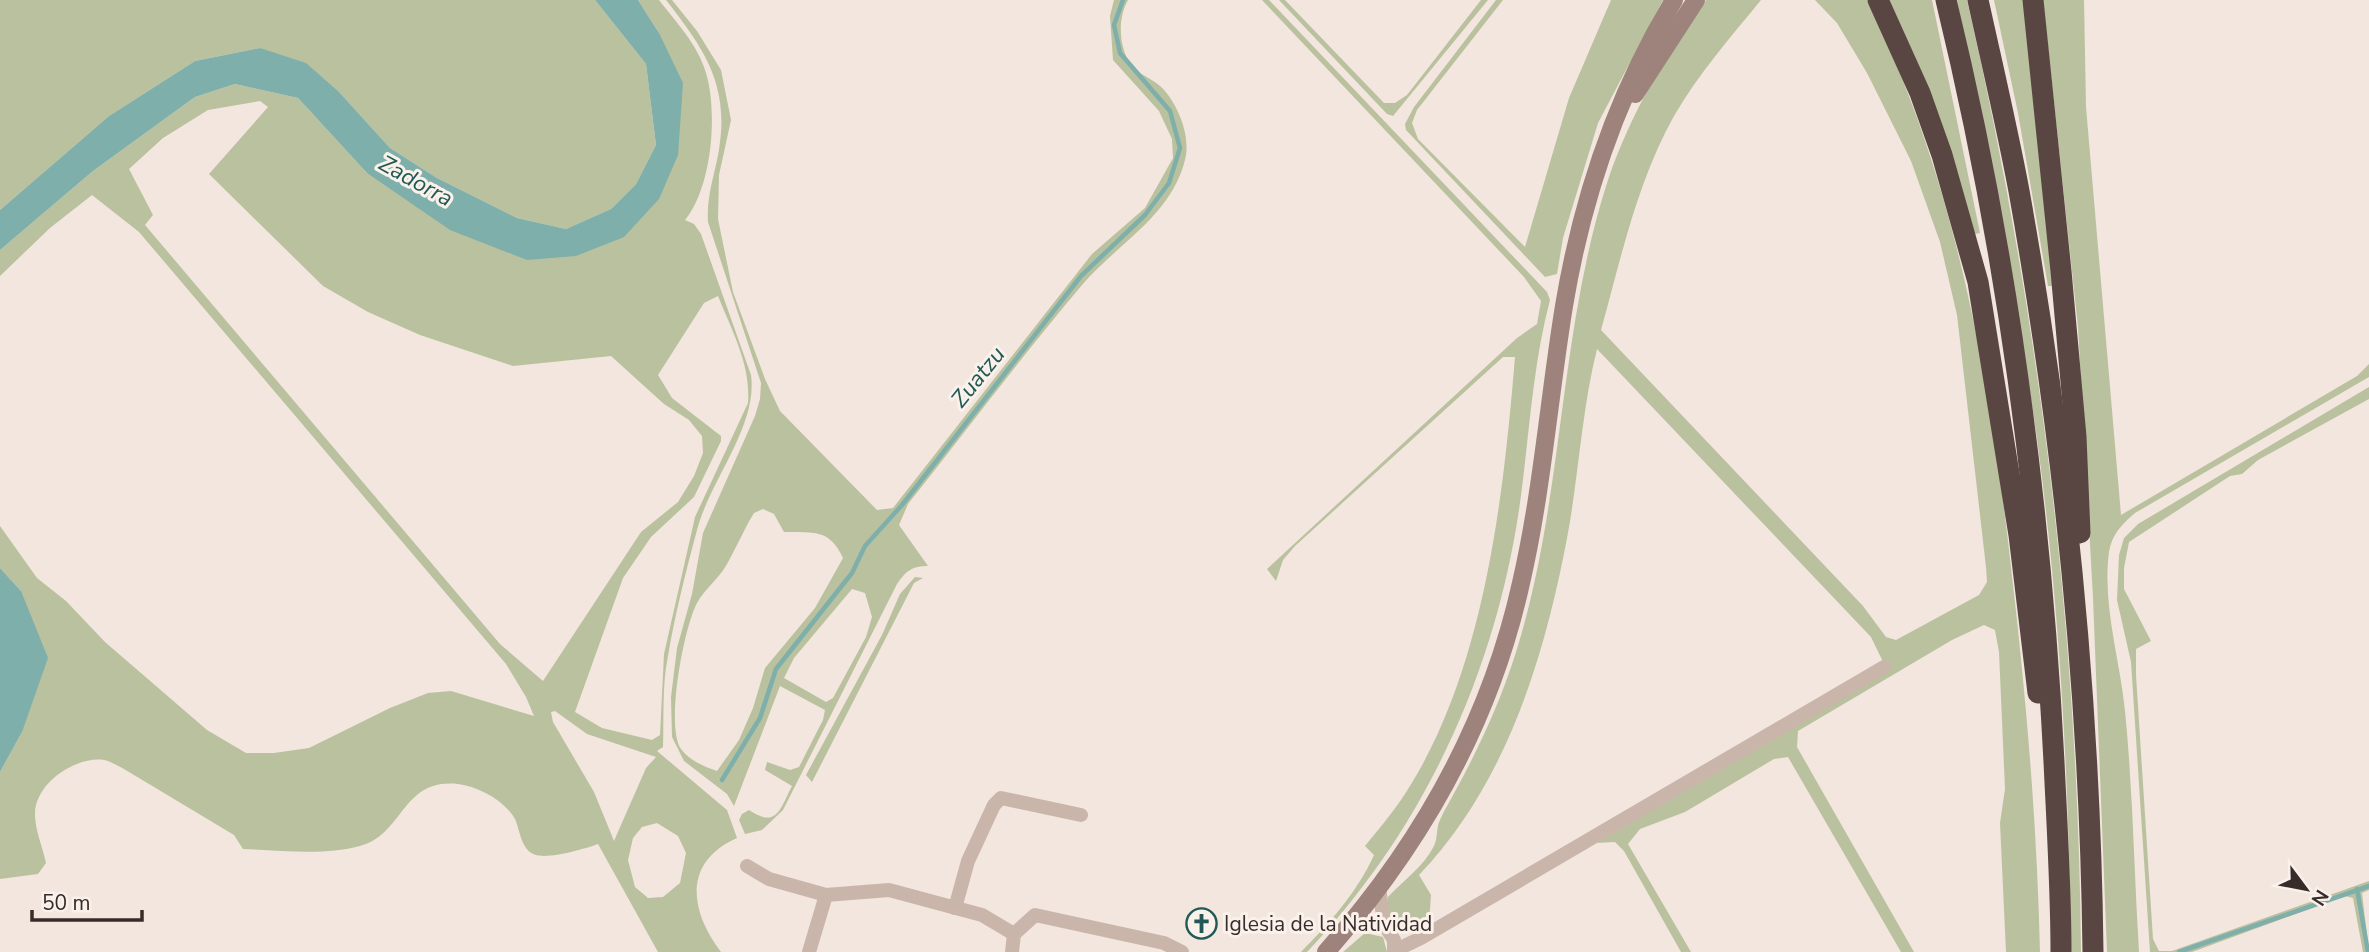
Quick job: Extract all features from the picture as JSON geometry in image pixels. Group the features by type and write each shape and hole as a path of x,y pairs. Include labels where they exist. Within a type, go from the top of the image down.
{"highway":[{"path":"1878,0 1920,93 1942,155 1978,282 2019,535 2036,680 2056,810"},
{"path":"1946,0 1985,181 2033,488 2048,645 2061,952"},
{"path":"1978,0 2019,189 2042,331 2076,598 2089,804 2093,952"},
{"path":"2033,0 2076,437 2080,524 2076,598"}],"street":[{"path":"1326,952 1380,887 1420,828 1467,743 1506,642 1530,539 1565,304 1589,200 1606,138 1630,79 1674,0"},
{"path":"1589,200 1638,89 1696,0"},
{"path":"1380,887 1384,924 1394,940 1395,951 1884,667"},
{"path":"955,908 968,860 994,805 1001,798 1082,815"},
{"path":"747,866 769,879 826,895 889,890 982,915 1014,934"},
{"path":"809,952 826,895"},
{"path":"1012,952 1014,934 1035,915 1164,943 1177,951"},
{"path":"1349,925 1384,924"}],"green space":[{"path":"0,0 595,0 646,64 656,145 636,184 611,209 566,229 517,218 437,178 390,148 340,93 260,48 195,61 109,116 0,210"},
{"path":"638,0 659,0 692,43 706,73 712,108 707,170 694,206 685,220 694,224 701,234 751,375 747,414 732,453 703,511 685,577 666,667 663,747 657,751 727,810 737,838 719,848 707,860 697,888 702,920 721,952 658,952 598,844 558,855 542,856 531,853 524,845 515,819 498,800 482,791 458,784 439,784 425,790 414,798 386,831 375,840 360,846 316,852 243,849 234,835 124,769 106,761 93,760 69,767 58,774 41,793 36,804 35,821 46,863 38,874 0,879 0,772 22,732 21,591 0,568 0,526 37,578 66,601 105,642 207,730 246,753 274,753 309,748 390,708 428,693 451,691 534,716 506,664 139,232 92,195 50,228 0,276 0,250 93,171 195,97 235,84 298,98 367,173 527,260 659,199 659,33","holes":["260,101 268,107 209,174 323,286 368,312 420,335 513,366 611,356 664,404 689,420 702,436 703,453 694,476 678,502 641,532 543,681 500,644 145,225 153,215 129,169 163,138 208,110","718,296 744,362 748,403 695,517 664,654 660,735 652,740 602,728 575,712 623,578 651,537 694,497 721,441 721,436 672,398 658,375 704,303","555,711 587,734 656,757 646,768 614,841 594,792 553,722 551,712","657,823 678,836 686,853 680,883 663,897 648,898 635,887 628,860 633,838 642,827"]},
{"path":"666,0 672,0 697,31 721,70 731,120 719,175 718,219 733,292 765,379 780,411 877,510 893,508 1092,254 1145,208 1173,158 1172,139 1159,111 1113,60 1110,16 1114,0 1128,0 1122,16 1121,35 1129,62 1162,88 1170,98 1179,114 1186,142 1185,160 1178,180 1156,213 1082,285 908,504 899,525 928,566 910,570 897,584 783,810 762,830 745,834 739,820 742,814 749,810 766,818 772,817 781,809 792,786 765,770 767,762 790,770 799,767 823,720 825,710 780,686 734,806 727,794 684,761 672,737 671,697 677,648 692,594 703,533 755,416 761,383 708,222 709,201 720,142 720,100 716,82 701,49","holes":["763,509 774,514 784,532 812,533 826,537 838,548 843,558 815,608 765,668 753,708 739,740 717,771 688,757 681,749 675,720 678,676 687,633 697,603 724,569 754,513","852,589 865,593 872,617 866,637 833,698 826,702 784,678 794,658"]},
{"path":"1262,0 1269,0 1547,292 1550,300 1539,351 1519,510 1507,572 1492,632 1472,691 1447,748 1386,855 1348,905 1307,952 1301,952 1322,931 1360,882 1374,855 1365,846 1401,800 1429,752 1452,699 1485,586 1496,528 1515,357 1503,357 1295,546 1283,560 1276,581 1267,569 1517,338 1537,324 1541,301 1524,277"},
{"path":"1279,0 1285,0 1384,103 1395,103 1407,95 1481,0 1488,0 1393,116 1387,114"},
{"path":"1496,0 1503,0 1417,110 1412,123 1418,139 1525,247 1569,98 1611,0 1663,0 1598,123 1563,238 1557,274 1545,277 1406,130 1405,124 1414,107"},
{"path":"1706,0 1761,0 1694,85 1661,141 1631,221 1601,330 1863,606 1886,637 1896,640 1979,595 1987,582 1986,567 1957,315 1940,242 1911,161 1867,73 1837,23 1815,0 1867,0 1898,67 1924,136 1964,277 1979,348 2002,494 2021,663 2030,759 2040,952 2006,952 2000,823 2005,789 1999,652 1995,630 1984,625 1952,640 1798,731 1797,747 1914,952 1901,952 1788,757 1774,759 1685,812 1640,829 1628,844 1691,952 1681,952 1624,851 1615,842 1596,843 1887,670 1871,637 1597,349 1559,579 1534,671 1518,716 1499,759 1476,800 1450,839 1419,875 1431,895 1429,923 1412,934 1387,918 1388,897 1419,867 1434,846 1441,817 1483,737 1508,675 1536,576 1580,292 1608,180 1627,132 1650,86 1676,42"},
{"path":"1886,0 1932,0 1980,233 1975,234 1938,123"},
{"path":"1957,0 1967,0 1992,117 2015,235 2050,473 2072,712 2081,952 2071,952 2062,695 2052,566 2037,439 2010,274"},
{"path":"1994,0 2027,0 2054,286 2048,286 2018,113"},
{"path":"2043,0 2084,0 2086,107 2121,515 2357,376 2369,364 2369,377 2135,513 2122,525 2112,540 2107,572 2108,592 2128,741 2139,952 2107,952 2093,598 2078,327"},
{"path":"2369,387 2369,399 2258,460 2242,474 2230,476 2129,542 2124,568 2124,589 2151,641 2136,649 2136,675 2153,939 2159,951 2172,951 2369,881 2369,890 2362,893 2369,952 2363,952 2353,898 2345,896 2192,952 2150,952 2131,662 2117,600 2119,555 2124,538 2138,524"},
{"path":"915,577 923,578 914,583 812,782 806,775 882,635 900,594"},
{"path":"1365,933 1383,937 1387,952 1343,952"}],"water":[{"name":"Zadorra","path":"595,0 638,0 659,33 683,83 678,155 659,199 624,237 576,256 527,260 450,230 367,173 298,98 235,84 195,97 93,171 0,250 0,210 109,116 195,61 260,48 306,63 340,93 390,148 437,178 517,218 566,229 611,209 636,184 656,145 646,64"},
{"path":"0,568 21,591 48,658 22,732 0,772"}],"waterway":[{"name":"Zuatzu","path":"722,780 760,718 776,669 852,573 865,546 902,505 1081,276 1145,215 1169,183 1180,148 1170,111 1120,53 1114,25 1123,0"},
{"path":"2179,952 2369,886"},
{"path":"2357,889 2368,952"}],"place":[{"name":"Iglesia de la Natividad","path":"1201,924"}]}
